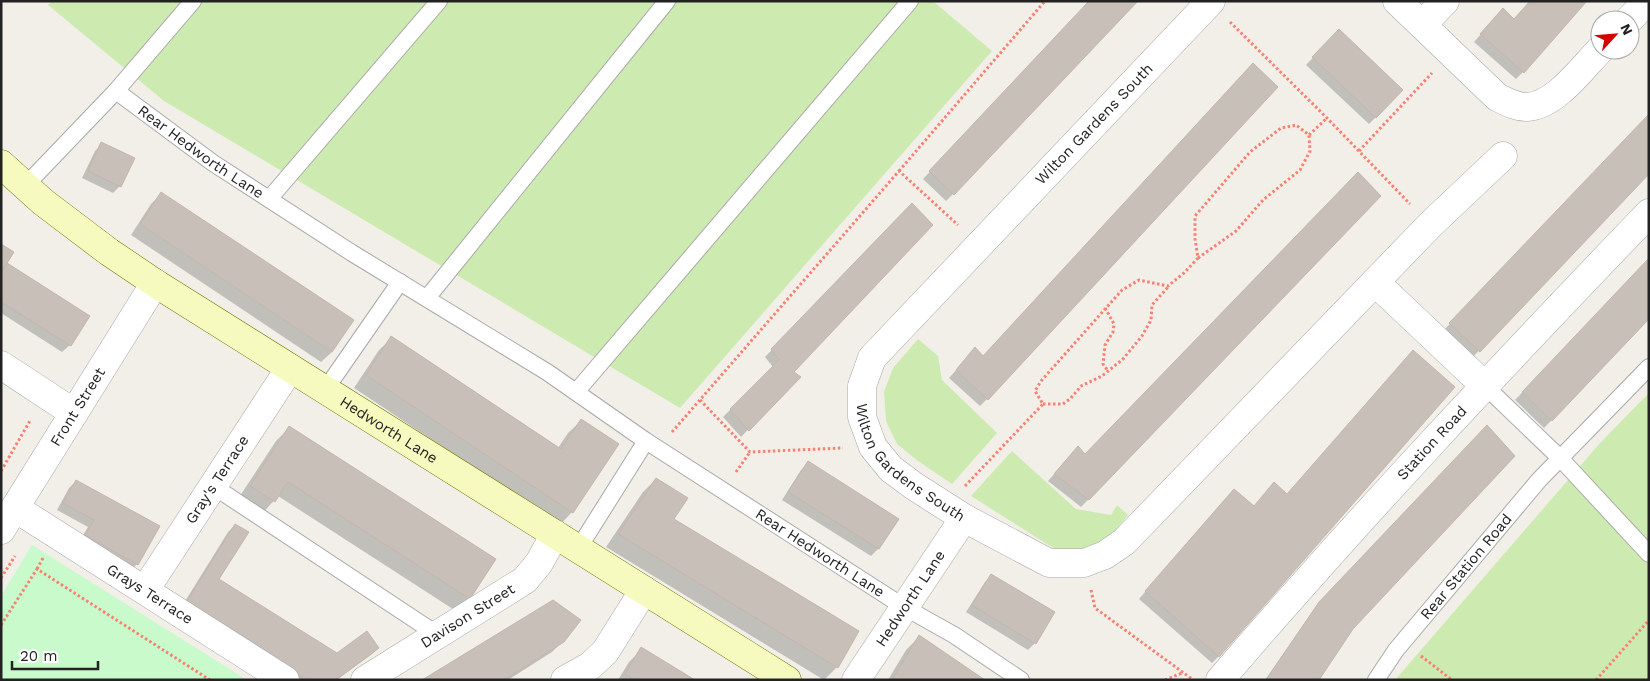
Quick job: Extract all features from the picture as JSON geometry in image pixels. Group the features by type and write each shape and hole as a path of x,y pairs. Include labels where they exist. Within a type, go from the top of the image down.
{"street":[{"path":"1397,1 1498,97 1512,105 1528,107 1546,101 1562,90 1590,60"},
{"path":"1422,25 1446,1"},
{"name":"Wilton Gardens South","path":"1211,2 872,358 862,386 862,416 873,447 892,469 954,512 1049,563 1084,563 1105,555 1124,542 1430,225 1503,156"},
{"name":"Hedworth Lane","path":"1,164 43,202 155,283 787,680"},
{"name":"Station Road","path":"1220,680 1266,625 1484,385 1649,213"},
{"path":"1375,282 1484,385"},
{"name":"Front Street","path":"8,519 155,283"},
{"path":"1,364 74,413"},
{"name":"Gray's Terrace","path":"145,590 290,368"},
{"name":"Hedworth Lane","path":"856,680 904,607 954,512"},
{"name":"Grays Terrace","path":"8,519 145,590 285,680"},
{"name":"Davison Street","path":"365,680 525,580 539,563 555,534"},
{"path":"565,680 590,666 605,652 644,590"}],"lane":[{"path":"25,186 116,91 194,1"},
{"path":"270,199 439,1"},
{"path":"427,298 667,1"},
{"path":"576,392 910,1"},
{"name":"Rear Hedworth Lane","path":"116,91 213,163 400,282 547,372 652,444 904,607 954,635 1021,680"},
{"path":"325,390 400,282"},
{"name":"Rear Station Road","path":"1376,680 1403,642 1539,480 1649,367"},
{"path":"1484,385 1560,458 1649,554"},
{"path":"578,549 652,444"},
{"path":"213,486 438,635"}],"path":[{"path":"652,444 700,400 1045,1"},
{"path":"1211,2 1430,225"},
{"path":"1359,151 1451,52"},
{"path":"1309,135 1327,118"},
{"path":"1043,404 1063,404 1081,386 1108,371 1123,359 1142,336 1151,320 1152,305 1168,286 1198,258 1236,231 1263,200 1300,170 1310,152 1309,135 1296,125 1281,128 1250,152 1195,216 1195,239 1198,258"},
{"path":"899,171 979,244"},
{"path":"1043,404 1035,391 1041,381 1122,290 1139,280 1168,286"},
{"path":"1105,308 1114,324 1113,332 1105,345 1103,364 1108,371"},
{"path":"1,471 44,393"},
{"path":"700,400 750,452 873,447"},
{"path":"954,512 1043,404"},
{"path":"1084,563 1095,608 1193,680"},
{"path":"1,625 37,569 210,680"},
{"path":"1596,680 1649,620"},
{"path":"1403,642 1452,680"},
{"path":"1165,680 1183,672"}],"green space":[{"path":"52,1 933,1 992,51 680,408 164,101 48,5"},
{"path":"918,339 938,356 942,380 997,433 952,484 897,444 886,421 884,392 893,368"},
{"path":"1649,393 1649,680 1395,680 1600,443"},
{"path":"1012,451 1076,509 1111,515 1117,505 1128,515 1106,542 1084,550 1061,553 971,496"},
{"path":"32,545 247,680 1,680 1,596"}],"building":[{"path":"1089,1 1138,1 954,195 929,171"},
{"path":"1530,1 1587,1 1524,73 1480,34 1503,8 1514,19"},
{"path":"1339,29 1403,90 1376,118 1312,57"},
{"path":"1253,63 1278,87 988,400 956,370 975,347 983,356"},
{"path":"1649,114 1649,174 1480,352 1449,323"},
{"path":"101,142 135,158 121,187 88,171"},
{"path":"1358,172 1381,196 1089,500 1054,474 1078,446 1085,454"},
{"path":"161,192 354,320 332,352 140,224"},
{"path":"912,203 933,225 794,372 801,377 749,431 730,409 779,360 771,349"},
{"path":"1,244 14,252 1,273"},
{"path":"1649,258 1649,319 1552,421 1522,392"},
{"path":"7,263 90,316 71,346 1,302 1,273"},
{"path":"391,336 561,449 581,419 619,444 573,513 366,375"},
{"path":"1413,350 1455,387 1219,657 1145,591 1234,489 1254,506 1274,482 1287,494"},
{"path":"1487,425 1515,456 1353,629 1319,680 1266,680 1319,602"},
{"path":"289,426 496,559 470,599 288,482 275,502 250,486"},
{"path":"808,461 899,519 879,549 788,492"},
{"path":"656,478 688,498 674,519 859,631 838,668 618,534"},
{"path":"76,480 160,526 138,565 85,535 94,520 63,503"},
{"path":"235,524 249,532 219,579 337,653 367,631 379,648 336,680 306,680 185,604"},
{"path":"991,574 1055,612 1036,644 972,605"},
{"path":"553,600 581,620 564,642 504,680 422,680"},
{"path":"919,635 985,680 892,680"},
{"path":"641,647 695,680 634,680 625,674"}]}
